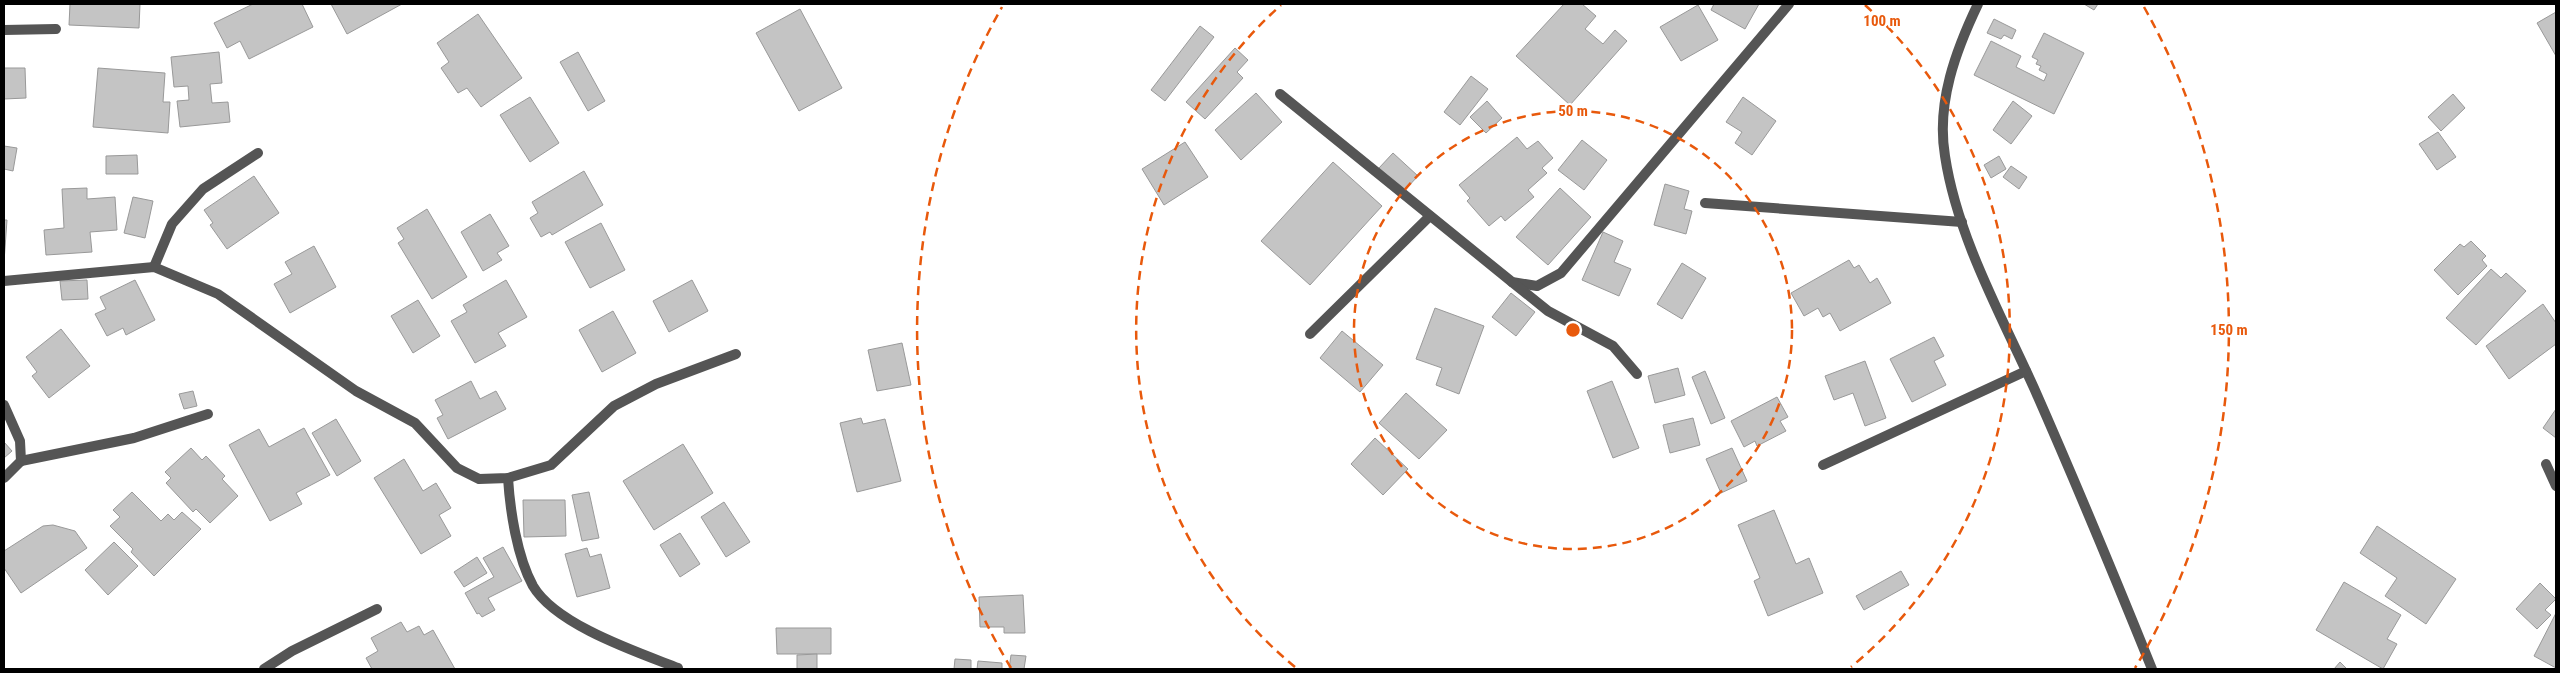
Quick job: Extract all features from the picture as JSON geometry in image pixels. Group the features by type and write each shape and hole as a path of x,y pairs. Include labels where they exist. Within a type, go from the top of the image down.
{"street":[{"path":"1512,282 1537,286 1561,273 1789,4"},
{"path":"1978,4 1962,39 1944,109 1944,155 1956,209 2075,480 2152,669"},
{"path":"4,30 56,29"},
{"path":"1280,94 1548,311 1613,346 1637,374"},
{"path":"154,267 172,224 204,189 258,153"},
{"path":"1705,203 1962,222"},
{"path":"1310,334 1430,216"},
{"path":"4,281 154,267 218,294 356,392 415,423 458,468 479,479 508,478 551,465 614,406 656,384 736,354"},
{"path":"1823,465 2026,371"},
{"path":"4,405 20,441 21,461"},
{"path":"4,478 21,461 134,438 208,414"},
{"path":"2546,464 2556,486"},
{"path":"508,478 510,504 521,553 533,586 549,605 591,631 678,668"},
{"path":"264,669 292,651 377,609"}],"building":[{"path":"70,4 140,4 139,28 69,25"},
{"path":"253,4 302,4 313,27 249,59 240,41 227,48 214,23"},
{"path":"331,4 402,4 347,34"},
{"path":"1564,4 1582,4 1596,16 1585,29 1603,44 1615,30 1627,41 1570,105 1516,56"},
{"path":"1714,4 1759,4 1745,29 1711,10"},
{"path":"2084,4 2098,4 2094,10"},
{"path":"1698,5 1718,40 1681,61 1660,27"},
{"path":"800,9 842,88 799,111 756,33"},
{"path":"2556,12 2556,56 2537,23"},
{"path":"478,14 522,78 481,107 467,88 458,93 441,68 449,62 437,43"},
{"path":"1994,19 2016,30 2012,39 2004,35 2001,39 1987,33"},
{"path":"1200,26 1214,37 1165,101 1151,90"},
{"path":"2044,33 2084,53 2054,114 1974,75 1991,41 2021,56 2016,67 2044,81 2047,74 2039,70 2041,66 2036,64 2038,60 2032,57"},
{"path":"1235,48 1248,60 1237,72 1243,78 1205,119 1186,102"},
{"path":"219,52 222,83 210,84 212,103 228,102 230,122 180,127 177,101 189,100 188,86 174,87 171,57"},
{"path":"578,52 605,101 588,111 560,62"},
{"path":"4,68 25,68 26,98 4,99"},
{"path":"98,68 165,73 163,102 170,102 168,133 93,127"},
{"path":"1471,76 1488,89 1460,125 1444,112"},
{"path":"1256,93 1282,122 1241,160 1215,130"},
{"path":"2453,94 2465,108 2441,131 2428,117"},
{"path":"530,97 559,143 530,162 500,115"},
{"path":"1743,97 1776,121 1752,155 1735,143 1742,132 1726,122"},
{"path":"1487,101 1502,118 1486,133 1470,117"},
{"path":"2013,101 2032,116 2011,144 1993,130"},
{"path":"2438,132 2456,157 2437,170 2419,144"},
{"path":"1517,137 1527,149 1538,141 1553,158 1542,168 1547,173 1528,190 1534,197 1505,221 1501,216 1489,226 1467,201 1470,198 1459,185"},
{"path":"1582,140 1607,160 1584,190 1558,170"},
{"path":"1185,142 1208,177 1164,205 1142,169"},
{"path":"4,146 17,148 13,171 4,169"},
{"path":"1393,153 1418,176 1404,191 1379,168"},
{"path":"137,155 138,174 106,174 106,156"},
{"path":"1999,156 2006,169 1991,178 1984,165"},
{"path":"1333,162 1382,206 1310,285 1261,241"},
{"path":"2011,166 2027,177 2019,189 2003,177"},
{"path":"584,171 603,205 552,235 550,232 541,237 530,218 538,213 532,202"},
{"path":"254,176 279,213 227,249 210,225 213,223 204,210"},
{"path":"1665,184 1689,191 1684,209 1692,211 1686,234 1654,225"},
{"path":"87,188 87,199 115,197 117,230 90,232 92,252 46,255 44,230 64,228 62,189"},
{"path":"1560,188 1591,217 1548,265 1516,237"},
{"path":"133,197 153,201 145,238 124,233"},
{"path":"427,209 467,277 432,299 398,243 404,239 397,228"},
{"path":"490,214 509,246 497,253 502,260 483,271 461,232"},
{"path":"4,220 7,220 4,262"},
{"path":"601,223 625,270 590,288 565,242"},
{"path":"1603,232 1623,241 1614,262 1631,269 1619,296 1582,280"},
{"path":"2471,241 2486,256 2482,260 2487,266 2458,295 2434,270 2460,244 2464,247"},
{"path":"314,246 336,287 290,313 274,284 292,274 285,262"},
{"path":"1849,260 1854,268 1859,265 1870,283 1877,278 1891,303 1840,331 1830,313 1823,317 1818,308 1804,316 1791,293"},
{"path":"1682,263 1706,278 1682,319 1657,304"},
{"path":"2491,269 2501,278 2506,273 2526,291 2476,345 2446,318"},
{"path":"87,280 88,299 62,300 60,281"},
{"path":"135,280 155,320 126,335 123,328 107,336 95,314 106,309 100,297"},
{"path":"506,280 527,317 498,333 506,346 475,363 451,321 467,312 463,305"},
{"path":"692,280 708,311 669,332 653,301"},
{"path":"1511,293 1535,312 1516,336 1492,317"},
{"path":"418,300 440,336 413,353 391,316"},
{"path":"2543,304 2556,323 2556,344 2509,379 2486,346"},
{"path":"1435,308 1484,326 1459,394 1436,385 1442,368 1416,359"},
{"path":"613,311 636,353 602,372 579,330"},
{"path":"61,329 90,366 49,398 32,376 37,372 26,357"},
{"path":"1342,331 1383,365 1360,392 1320,358"},
{"path":"1934,337 1944,356 1934,361 1946,385 1912,402 1890,359"},
{"path":"902,343 911,385 877,391 868,350"},
{"path":"1865,361 1886,418 1865,426 1853,393 1834,400 1825,376"},
{"path":"1678,368 1685,395 1655,403 1648,376"},
{"path":"1705,371 1725,418 1711,424 1692,377"},
{"path":"471,381 480,399 496,391 506,409 448,439 437,418 443,415 435,400"},
{"path":"1612,381 1639,448 1613,458 1587,391"},
{"path":"193,391 197,406 184,409 179,394"},
{"path":"1406,393 1447,430 1419,459 1379,423"},
{"path":"1777,397 1788,417 1780,421 1786,431 1757,446 1755,441 1744,447 1731,421"},
{"path":"2556,409 2556,438 2543,428"},
{"path":"861,418 863,424 885,419 901,481 857,492 840,423"},
{"path":"1693,418 1700,445 1670,453 1663,425"},
{"path":"336,419 361,461 337,476 312,433"},
{"path":"304,428 330,475 296,493 302,504 270,521 229,445 259,429 269,447"},
{"path":"1375,438 1408,469 1383,495 1351,464"},
{"path":"4,442 12,451 4,458"},
{"path":"683,444 713,493 654,530 623,481"},
{"path":"191,448 202,460 206,456 225,476 222,479 238,496 210,523 196,509 193,512 166,483 171,478 165,472"},
{"path":"1732,448 1747,481 1721,493 1706,459"},
{"path":"404,459 423,491 436,483 451,508 439,515 451,536 421,554 374,478"},
{"path":"132,492 161,521 168,514 174,520 182,512 201,529 154,576 131,552 133,549 110,526 120,517 113,510"},
{"path":"589,492 599,538 582,541 572,495"},
{"path":"523,500 565,500 566,536 524,537"},
{"path":"724,502 750,542 726,557 701,517"},
{"path":"1774,510 1796,564 1809,558 1823,593 1768,616 1754,581 1760,578 1738,525"},
{"path":"53,525 75,531 87,548 21,593 4,568 4,551 43,526"},
{"path":"2377,526 2456,579 2426,624 2385,596 2397,578 2360,553"},
{"path":"680,533 700,564 680,577 660,545"},
{"path":"114,542 138,566 108,595 85,570"},
{"path":"503,547 522,581 488,598 495,610 482,617 479,613 477,614 465,593 494,577 483,558"},
{"path":"587,548 590,557 601,554 610,588 577,597 565,554"},
{"path":"477,557 487,573 464,587 454,572"},
{"path":"1901,571 1909,585 1864,610 1856,596"},
{"path":"2344,582 2401,615 2387,639 2397,644 2383,669 2316,630"},
{"path":"2540,583 2556,599 2545,610 2551,615 2537,629 2516,609"},
{"path":"1023,595 1025,633 1004,633 1004,627 980,627 979,597"},
{"path":"2556,613 2556,668 2534,656"},
{"path":"401,622 407,632 419,626 424,635 433,630 455,669 372,669 366,658 378,651 371,638"},
{"path":"776,628 831,628 831,654 777,654"},
{"path":"817,654 817,669 797,669 797,655"},
{"path":"1011,655 1026,656 1024,669 1009,669"},
{"path":"955,659 971,660 971,669 954,669"},
{"path":"978,661 1002,663 1002,669 977,669"},
{"path":"2340,662 2347,669 2334,669"}]}
